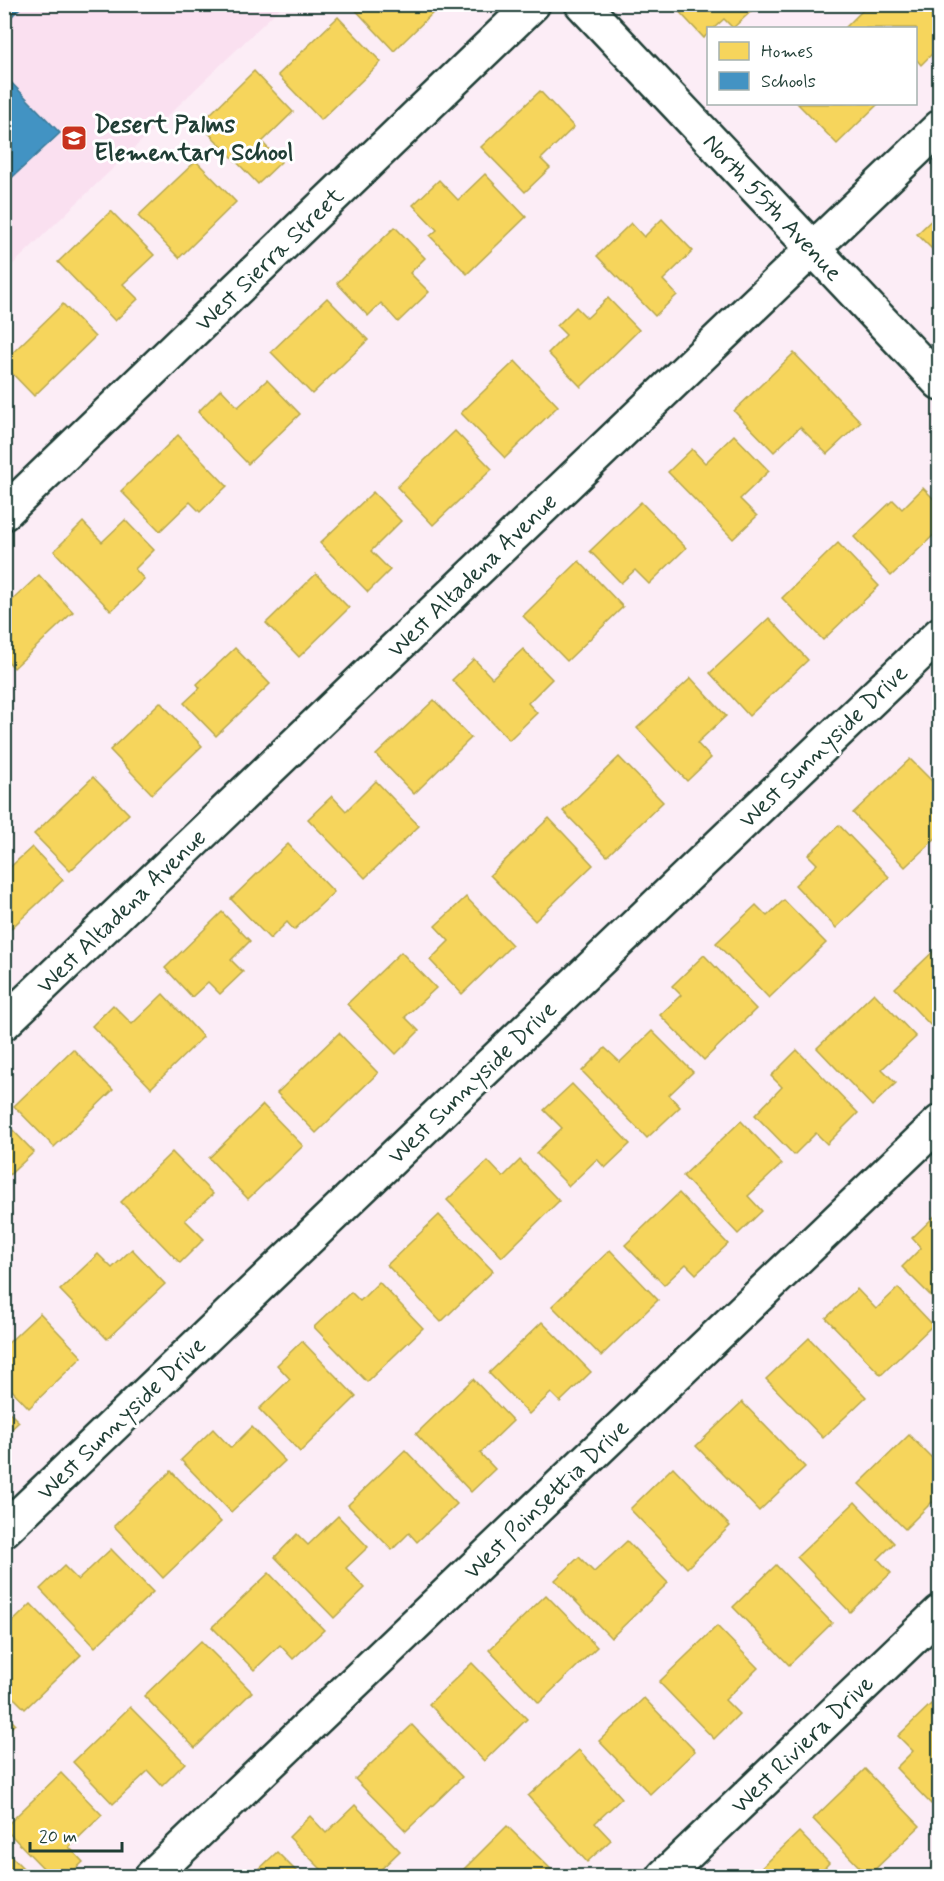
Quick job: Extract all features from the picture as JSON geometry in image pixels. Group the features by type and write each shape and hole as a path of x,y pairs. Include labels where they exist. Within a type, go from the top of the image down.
{"street":[{"name":"West Sierra Street","path":"4,513 533,4"},
{"name":"North 55th Avenue","path":"582,4 939,383"},
{"name":"West Altadena Avenue","path":"4,1023 939,127"},
{"name":"West Sunnyside Drive","path":"4,1530 939,634"},
{"name":"West Poinsettia Drive","path":"152,1876 939,1122"},
{"name":"West Riviera Drive","path":"664,1876 939,1612"}],"shaded area":[{"name":"Desert Palms Elementary School","path":"5,5 283,5 5,272"}],"building: Homes":[{"path":"350,4 442,4 394,51"},
{"path":"672,4 759,4 734,27 724,19 715,27 707,27 707,34 704,38"},
{"path":"869,4 926,4 940,19 940,46 921,65 917,60 917,27 846,27"},
{"path":"338,17 381,62 321,120 278,75"},
{"path":"254,71 293,112 262,142 281,162 258,184 200,124"},
{"path":"540,91 574,127 541,159 550,168 525,192 481,147"},
{"path":"799,105 877,105 837,144"},
{"path":"196,161 236,202 179,258 138,216"},
{"path":"485,174 526,217 467,274 430,236 437,230 413,205 439,180 458,200"},
{"path":"111,211 154,255 123,284 138,299 115,321 58,262"},
{"path":"940,212 940,257 917,234"},
{"path":"662,219 693,251 663,280 677,295 655,316 597,256 631,223 644,237"},
{"path":"395,227 425,258 410,273 429,292 398,322 381,303 368,316 337,283"},
{"path":"327,298 368,340 312,394 271,352"},
{"path":"608,298 639,330 581,387 548,353 566,335 557,326 576,307 587,318"},
{"path":"63,304 95,337 34,396 4,365 4,361"},
{"path":"794,353 861,422 827,454 800,427 774,452 734,411"},
{"path":"515,361 558,406 505,458 461,413"},
{"path":"267,380 300,414 248,464 198,412 221,389 238,407"},
{"path":"455,431 492,469 433,525 397,487"},
{"path":"178,435 227,486 200,512 190,502 160,531 121,491"},
{"path":"734,435 769,471 740,499 757,516 733,539 668,472 692,449 705,463"},
{"path":"923,488 940,505 940,529 891,576 854,537 893,500 902,509"},
{"path":"373,492 401,521 371,551 390,570 368,592 320,543"},
{"path":"641,502 686,548 649,584 635,570 621,583 590,551"},
{"path":"125,520 154,550 135,569 144,579 111,611 54,551 83,522 102,542"},
{"path":"838,543 879,586 823,640 782,598"},
{"path":"579,561 623,607 567,661 523,616"},
{"path":"316,574 349,608 299,657 266,623"},
{"path":"39,575 73,612 14,668 4,657 4,608"},
{"path":"769,618 808,660 749,716 710,673"},
{"path":"235,648 270,684 216,736 184,703 200,688 197,684"},
{"path":"523,649 552,679 528,703 537,713 509,740 452,680 474,659 492,678"},
{"path":"691,678 726,716 697,743 711,758 687,781 637,728"},
{"path":"434,700 471,738 414,794 376,755"},
{"path":"160,702 202,746 152,794 110,750"},
{"path":"619,757 663,802 607,856 563,811"},
{"path":"910,759 940,789 940,834 905,867 853,813"},
{"path":"93,777 129,814 70,871 34,834"},
{"path":"376,781 419,826 365,878 308,819 332,796 346,811"},
{"path":"549,818 593,865 535,921 490,875"},
{"path":"839,825 889,877 836,928 795,885 817,864 808,855"},
{"path":"288,844 334,892 294,930 287,922 270,939 231,899"},
{"path":"32,847 63,880 4,935 4,868 7,870"},
{"path":"466,897 512,945 462,994 430,960 449,941 435,926"},
{"path":"784,900 826,943 769,998 716,943 756,905 767,916"},
{"path":"222,912 250,941 231,960 243,972 220,994 208,982 192,997 165,968"},
{"path":"940,945 940,1024 934,1029 895,988"},
{"path":"401,952 436,988 405,1017 419,1031 396,1054 347,1004"},
{"path":"704,955 756,1009 704,1060 660,1015 681,995 672,986"},
{"path":"874,993 916,1037 882,1069 896,1083 872,1106 817,1048"},
{"path":"163,994 203,1037 151,1088 92,1026 113,1005 132,1024"},
{"path":"652,1031 693,1072 669,1095 680,1107 647,1138 582,1071 605,1048 620,1062"},
{"path":"339,1033 378,1073 316,1133 277,1093"},
{"path":"73,1049 113,1090 54,1147 14,1106"},
{"path":"797,1050 858,1113 827,1144 816,1133 794,1155 755,1115 782,1087 771,1076"},
{"path":"572,1084 630,1144 605,1168 597,1159 569,1186 536,1153 562,1128 544,1110"},
{"path":"263,1105 303,1146 248,1199 209,1158"},
{"path":"4,1121 34,1152 4,1180"},
{"path":"741,1121 782,1164 748,1196 762,1211 738,1234 683,1176"},
{"path":"172,1152 213,1194 185,1220 204,1239 180,1263 121,1202"},
{"path":"520,1160 559,1201 502,1257 447,1200 488,1161 503,1177"},
{"path":"679,1193 728,1244 696,1274 686,1264 664,1285 625,1245"},
{"path":"940,1211 940,1305 902,1267 921,1248 912,1238"},
{"path":"439,1215 493,1271 441,1322 387,1265"},
{"path":"132,1249 165,1284 107,1339 60,1290 98,1254 112,1268"},
{"path":"610,1250 658,1300 601,1356 552,1306"},
{"path":"379,1282 423,1328 367,1382 314,1327 351,1292 360,1301"},
{"path":"898,1288 933,1325 881,1375 826,1318 857,1289 876,1309"},
{"path":"40,1313 82,1357 29,1408 4,1382 4,1347"},
{"path":"542,1322 591,1372 560,1402 551,1393 529,1414 489,1373"},
{"path":"809,1338 866,1397 823,1438 766,1379"},
{"path":"302,1341 356,1397 300,1452 259,1409 290,1379 277,1365"},
{"path":"473,1379 513,1421 480,1453 495,1469 471,1492 416,1434"},
{"path":"742,1402 805,1467 759,1511 696,1446"},
{"path":"4,1407 19,1422 4,1436"},
{"path":"252,1427 285,1461 231,1512 181,1460 213,1429 231,1448"},
{"path":"909,1435 940,1466 940,1509 932,1502 905,1529 859,1484"},
{"path":"405,1450 457,1504 417,1542 409,1533 392,1550 348,1505"},
{"path":"673,1467 730,1526 687,1568 630,1509"},
{"path":"171,1471 221,1522 163,1578 114,1526"},
{"path":"855,1502 894,1543 878,1559 891,1573 850,1612 797,1557"},
{"path":"338,1516 368,1547 346,1568 365,1588 334,1618 275,1557 297,1534 308,1545"},
{"path":"627,1541 668,1583 611,1638 555,1580 579,1557 594,1572"},
{"path":"111,1549 153,1592 95,1647 40,1589 64,1566 78,1580"},
{"path":"776,1565 832,1623 789,1665 733,1607"},
{"path":"269,1573 324,1630 293,1659 280,1645 254,1670 212,1627"},
{"path":"546,1595 597,1647 539,1703 489,1650"},
{"path":"31,1604 81,1655 25,1709 4,1688 4,1630"},
{"path":"717,1626 758,1668 725,1700 739,1714 714,1739 659,1682"},
{"path":"201,1641 252,1692 195,1748 144,1696"},
{"path":"472,1663 527,1719 484,1761 429,1704"},
{"path":"644,1698 695,1751 650,1794 599,1741"},
{"path":"931,1704 940,1713 940,1796 931,1804 896,1768 913,1751 898,1736"},
{"path":"130,1707 185,1763 162,1786 148,1771 113,1804 73,1762"},
{"path":"4,1713 15,1724 4,1734"},
{"path":"412,1725 462,1777 406,1831 355,1779"},
{"path":"579,1750 622,1798 595,1823 611,1840 587,1862 528,1796"},
{"path":"865,1769 920,1826 868,1876 813,1819"},
{"path":"61,1773 102,1815 69,1847 83,1862 68,1876 51,1876 4,1828"},
{"path":"355,1805 400,1851 374,1876 328,1876 289,1837 310,1816 326,1833"},
{"path":"507,1826 558,1876 469,1876 463,1870"},
{"path":"799,1832 829,1863 817,1876 753,1876"},
{"path":"4,1849 31,1876 4,1876"},
{"path":"277,1852 301,1876 256,1876 254,1874"}],"building: Schools":[{"path":"4,4 24,4 6,22"},
{"path":"4,75 60,133 4,185"}],"place":[{"name":"Desert Palms Elementary School","path":"74,138"}]}
